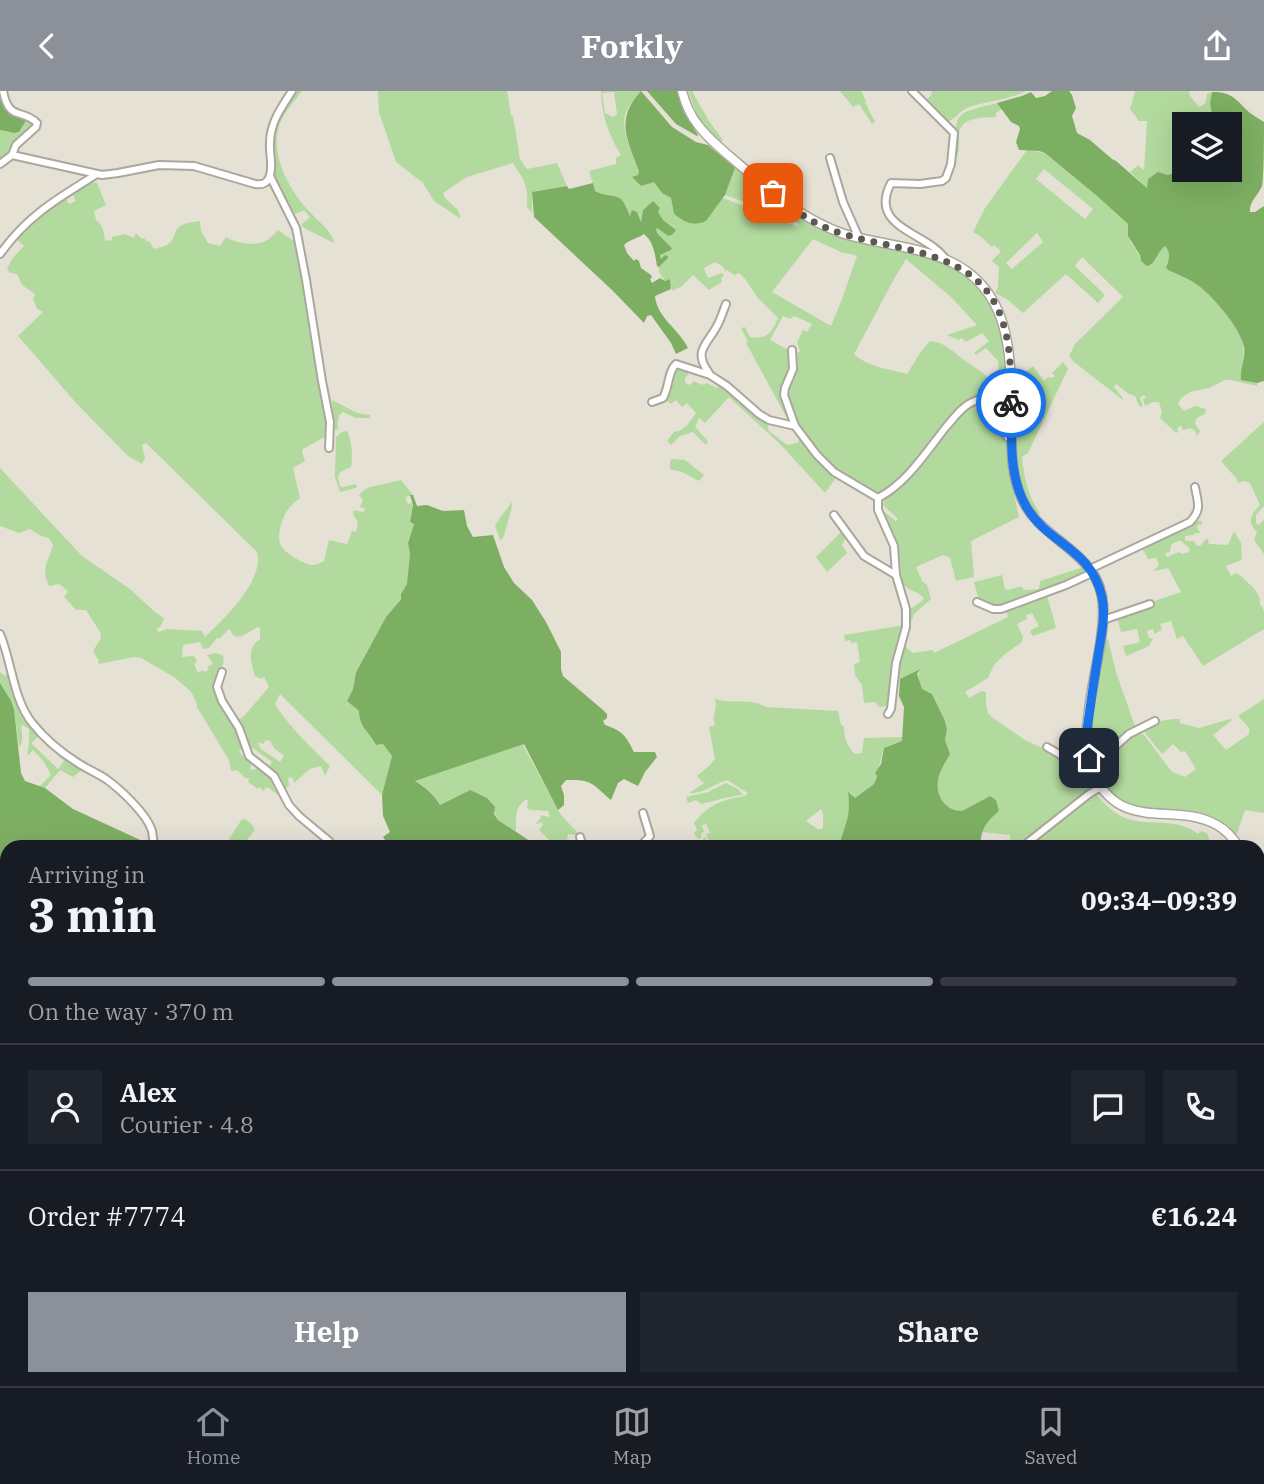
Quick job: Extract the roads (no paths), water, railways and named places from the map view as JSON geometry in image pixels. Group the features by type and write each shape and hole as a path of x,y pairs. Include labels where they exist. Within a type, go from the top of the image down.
{"street":[{"path":"0,165 12,155 16,145 37,123 12,111 6,103 4,91"},
{"path":"292,91 274,120 270,133 270,176 296,228 330,422 329,448"},
{"path":"682,91 687,108 715,144 800,213 828,228 859,238 946,260 965,271 993,299 1003,322 1009,351 1012,440 1016,480 1022,499 1044,528 1081,558 1091,571 1102,595 1103,620 1087,731 1090,765 1101,787 1115,802 1129,810 1197,818 1215,824 1233,840"},
{"path":"912,91 954,133 951,164 946,178 942,181 920,184 891,183 887,192 887,211 900,226 940,251 946,260"},
{"path":"12,155 97,174 174,164 205,168 259,185 265,183 270,176"},
{"path":"830,158 843,202 859,238"},
{"path":"0,254 30,219 97,174"},
{"path":"710,375 701,359 701,353 718,325 726,304"},
{"path":"792,350 793,369 784,395 795,426 834,472 878,498"},
{"path":"652,402 663,398 668,390 672,367 676,364 710,375 759,414 795,426"},
{"path":"878,498 901,482 954,417 974,401 980,399 990,404 998,428 1012,440"},
{"path":"976,602 993,609 1001,609 1091,571 1190,522 1197,514 1195,488"},
{"path":"878,498 878,510 894,546 896,575 906,608 906,627 896,663 891,709 888,714"},
{"path":"834,515 864,556 896,575"},
{"path":"1103,620 1150,604"},
{"path":"0,634 19,697 28,717 57,747 118,788 142,814 152,831 154,840"},
{"path":"222,672 217,687 239,729 249,756 274,776 289,805 327,840"},
{"path":"1090,765 1100,760 1129,734 1155,721"},
{"path":"1047,747 1075,766 1086,779 1101,787"},
{"path":"1031,840 1101,787"},
{"path":"643,813 650,836 646,840"}]}
